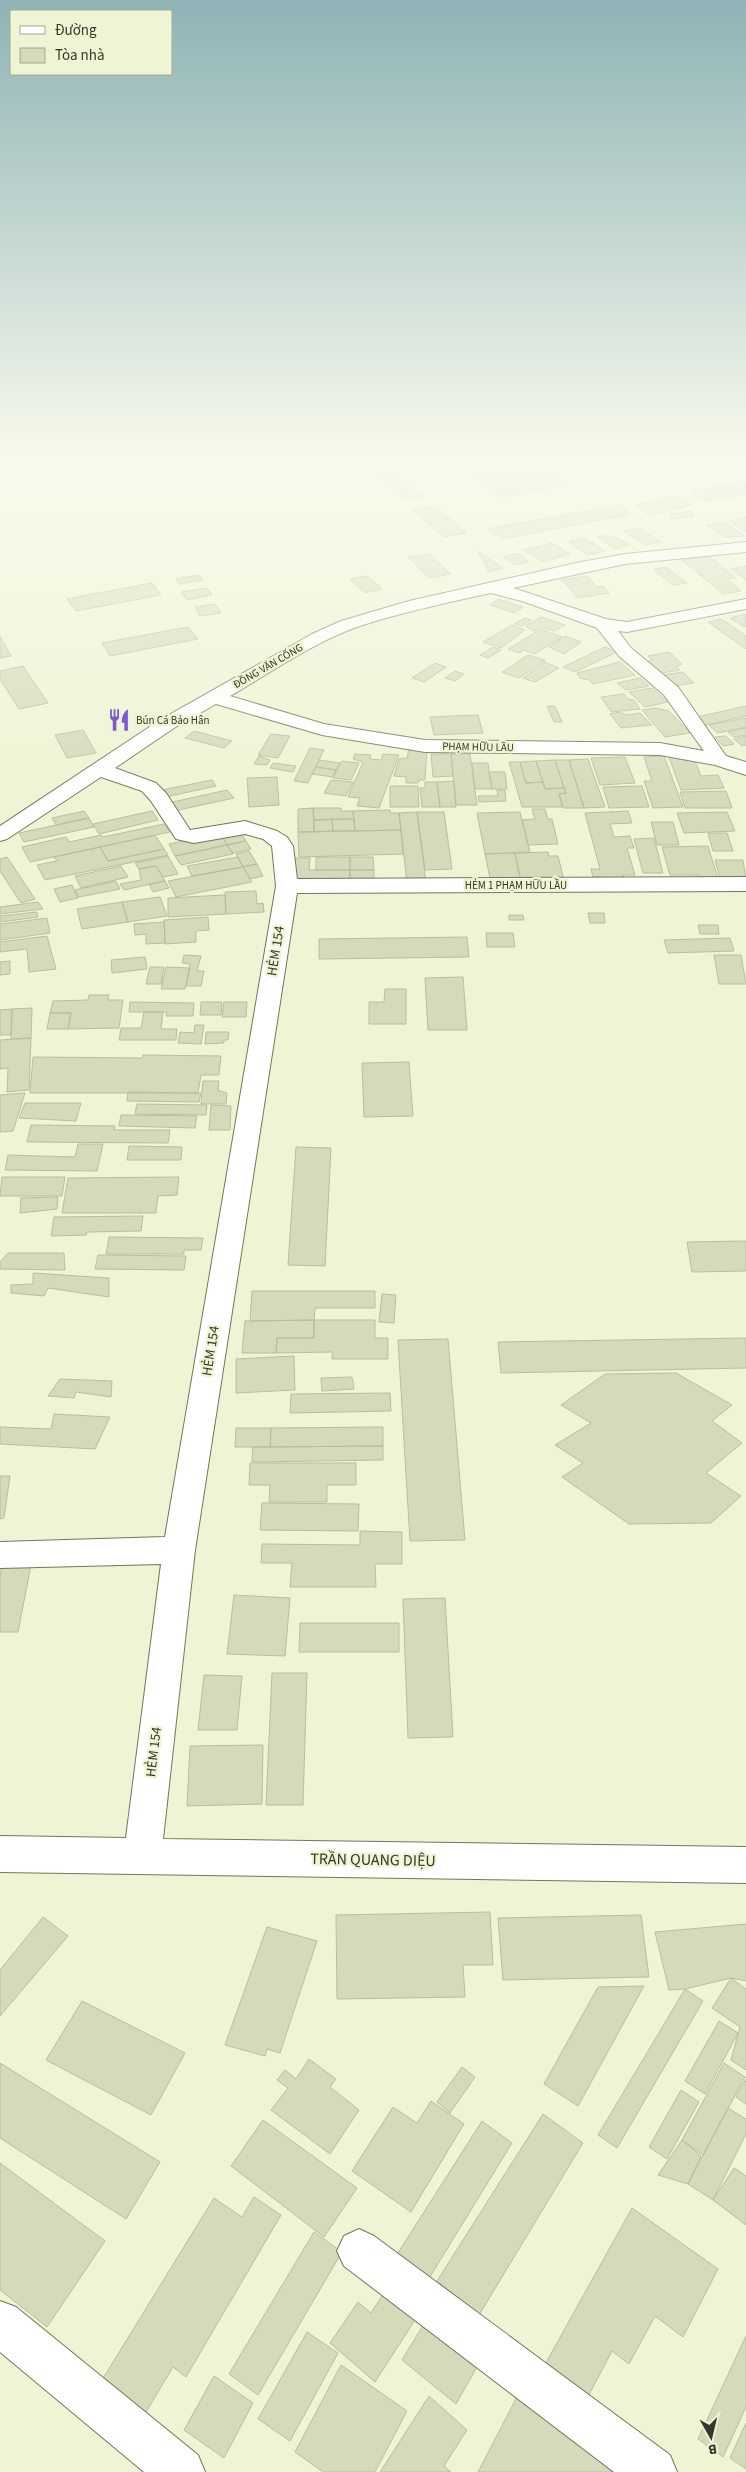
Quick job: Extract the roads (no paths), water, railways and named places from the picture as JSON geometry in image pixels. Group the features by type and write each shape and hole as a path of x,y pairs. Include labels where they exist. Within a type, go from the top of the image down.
{"street":[{"name":"ĐỒNG VĂN CỐNG","path":"0,835 167,724 318,638 347,625 409,606 547,575"},
{"path":"488,587 528,597 603,624 627,627 746,604"},
{"path":"603,624 625,652 671,691 701,731 719,760"},
{"name":"PHẠM HỮU LẦU","path":"214,697 322,729 425,746 660,749 719,760 746,769"},
{"name":"HẺM 154","path":"99,769 149,787 159,797 183,835 191,836 248,827 278,840 283,847 287,886 179,1550 142,1856"},
{"name":"HẺM 1 PHẠM HỮU LẦU","path":"287,886 746,884"},
{"path":"0,1555 179,1550"},
{"name":"TRẦN QUANG DIỆU","path":"0,1854 746,1865"},
{"path":"359,2251 653,2472"},
{"path":"0,2323 181,2472"}],"place":[{"name":"Bún Cá Bảo Hân","path":"119,720"}]}
